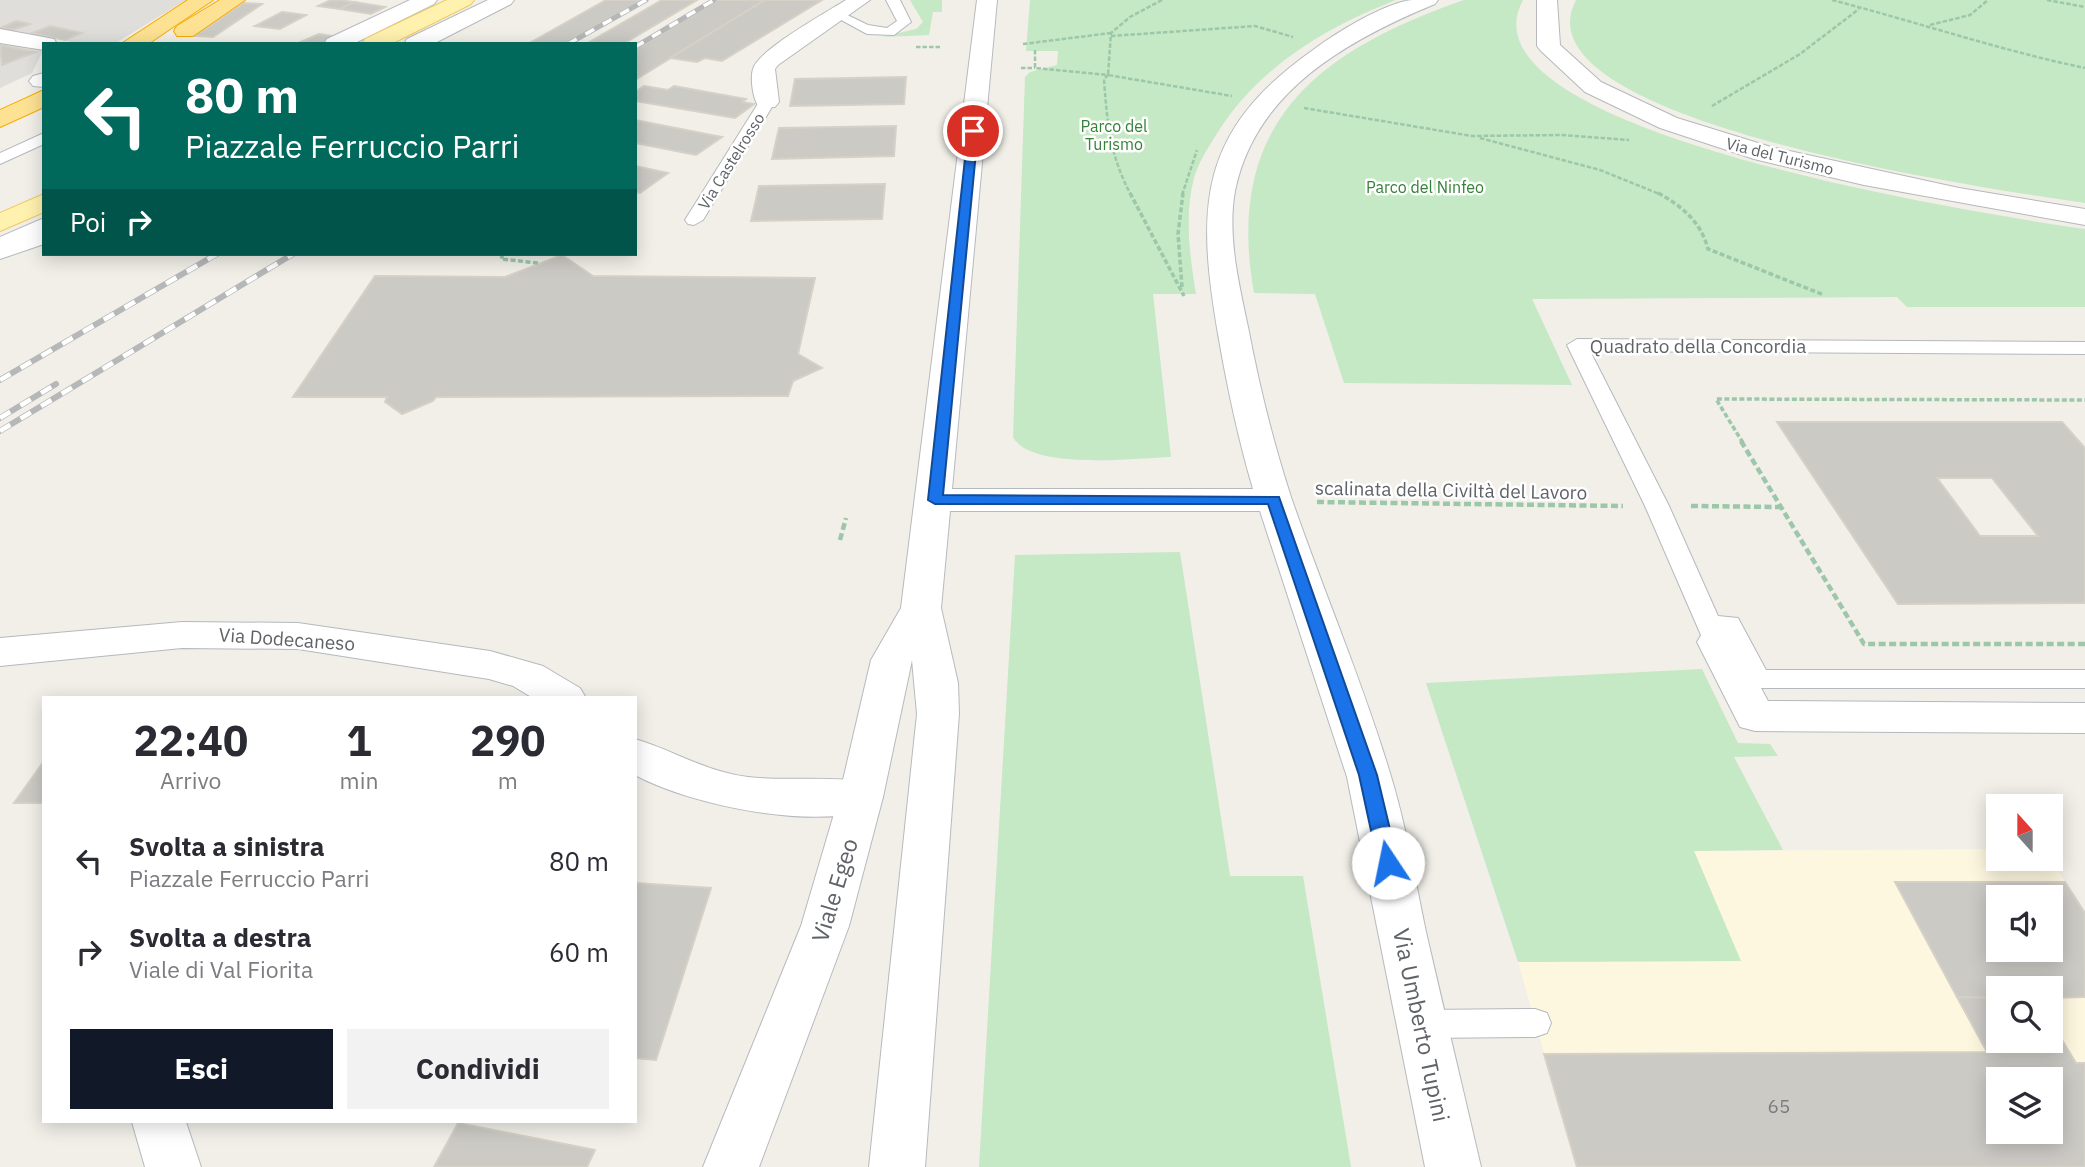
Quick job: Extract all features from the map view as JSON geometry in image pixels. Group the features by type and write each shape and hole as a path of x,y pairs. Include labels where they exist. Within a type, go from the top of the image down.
{"highway":[{"path":"135,42 203,0"},
{"path":"169,42 235,0"},
{"path":"0,96 42,83"},
{"path":"0,120 42,84"},
{"path":"0,139 42,117"}],"main road":[{"path":"377,42 464,0"},
{"path":"0,223 42,203"}],"street":[{"path":"339,42 427,0"},
{"path":"419,42 504,0"},
{"path":"767,102 764,69 767,63 860,0"},
{"name":"Viale Egeo","path":"897,1167 938,714 937,683 921,608 935,500 987,0"},
{"name":"Via Umberto Tupini","path":"1428,0 1379,20 1324,51 1287,80 1255,117 1237,149 1222,190 1219,222 1227,293 1241,374 1274,500 1368,775 1453,1167"},
{"name":"Via del Turismo","path":"1547,0 1541,18 1542,35 1552,53 1578,76 1652,118 1745,149 1908,185 2085,216"},
{"path":"0,36 42,43"},
{"path":"1700,147 1745,149"},
{"path":"0,248 42,227"},
{"path":"935,500 1274,500"},
{"name":"Viale Egeo","path":"731,1167 825,926 861,797 891,660 921,608"},
{"name":"Quadrato della Concordia","path":"1713,633 1755,716 2085,718"},
{"name":"Via Dodecaneso","path":"0,652 172,635 298,636 475,662 528,676 562,696"},
{"path":"637,756 684,779 743,795 797,799 861,797"},
{"path":"159,1123 173,1167"}],"lane":[{"path":"839,15 867,30 895,30 904,22 894,0"},
{"name":"Via Castelrosso","path":"694,220 767,102"},
{"path":"0,159 42,139"},
{"path":"0,254 42,239"},
{"name":"Quadrato della Concordia","path":"1713,633 1657,506 1577,345 2085,348"},
{"path":"1713,633 1728,624 1758,678 2085,679"},
{"path":"1421,1024 1535,1023"}],"path":[{"path":"1162,0 1130,17 1111,35 1108,75 1104,79 1108,138 1117,169 1184,296"},
{"path":"1832,0 1930,26 2001,50 2085,68"},
{"path":"1930,26 1971,16 1980,11 1988,0"},
{"path":"2047,0 2085,7"},
{"path":"1710,108 1800,54 1859,9"},
{"path":"1023,44 1111,35 1255,26 1303,40"},
{"path":"1035,50 1035,68"},
{"path":"1021,68 1108,75 1229,96"},
{"path":"1304,107 1472,136 1590,167 1665,195 1701,228 1708,249 1824,295"},
{"path":"1472,136 1593,136 1700,147"},
{"path":"502,256 500,259 538,263"},
{"path":"2085,400 1716,399 1864,644 2085,644"},
{"name":"scalinata della Civiltà del Lavoro","path":"1274,500 1378,505 1628,506"},
{"path":"1690,506 1782,507"},
{"path":"840,540 846,518"}],"shaded area":[{"path":"0,0 186,0 117,42 72,42 0,28"},
{"path":"0,40 42,49 32,73 0,88"},
{"path":"1986,849 1986,872 2058,872 2085,913 2085,1167 1577,1167 1518,962 1740,961 1694,851"}],"green space":[{"path":"910,0 942,0 942,12 933,12 929,35 882,37 916,29 923,22"},
{"name":"Parco del Turismo","path":"1030,0 1396,0 1318,37 1272,70 1233,111 1201,161 1194,178 1189,207 1190,251 1196,294 1153,294 1171,457 1062,459 1040,455 1024,448 1013,437 1025,77 1030,72 1057,65 1058,51 1026,51"},
{"name":"Parco del Ninfeo","path":"1464,0 1523,0 1523,48 1569,91 1648,129 1748,161 1854,187 1955,208 2085,229 2085,307 1907,307 1897,297 1532,299 1572,385 1344,383 1315,294 1254,293 1248,234 1253,183 1268,140 1292,103 1324,71 1364,44 1411,21"},
{"path":"1576,0 2085,0 2085,203 1875,167 1779,144 1689,116 1618,82 1576,44"},
{"path":"1180,552 1230,876 1303,876 1351,1167 979,1167 1015,555"},
{"path":"1702,669 1738,743 1770,744 1778,756 1734,757 1783,850 1694,851 1741,961 1518,962 1426,683"}],"building":[{"path":"331,0 354,2 340,9 318,6"},
{"path":"606,0 642,0 568,42 532,42"},
{"path":"662,0 697,0 626,42 589,42"},
{"path":"718,0 765,0 637,79 637,49"},
{"path":"765,0 822,0 722,61 705,58 697,62 670,58"},
{"path":"354,2 385,7 371,14 340,9"},
{"path":"244,3 262,4 213,37 194,36"},
{"path":"282,12 306,15 280,29 255,26"},
{"path":"16,21 30,24 13,30 0,28"},
{"path":"50,26 82,33 65,40 32,33"},
{"path":"319,34 337,37 327,42 301,42"},
{"path":"0,45 36,52 2,65"},
{"path":"906,77 904,104 790,106 795,79"},
{"path":"644,86 668,90 674,86 746,99 742,102 754,104 735,118 637,101 637,91"},
{"path":"637,120 722,137 696,155 637,143"},
{"path":"896,126 894,156 772,159 779,128"},
{"path":"637,166 668,173 640,193 637,192"},
{"path":"885,184 882,219 751,221 759,186"},
{"path":"563,256 593,276 815,278 798,354 822,368 793,381 788,396 436,397 433,401 402,414 385,402 387,397 293,397 375,276 505,277"},
{"path":"1777,422 2062,422 2085,448 2085,603 1898,604","holes":["1937,478 1992,478 2038,536 1980,536"]},
{"path":"42,764 42,803 14,803"},
{"path":"1895,882 2065,882 2085,913 2085,997 2063,998 2063,976 1986,976 1986,998 1957,997"},
{"path":"637,883 711,888 656,1060 637,1058"},
{"path":"1957,997 1986,998 1986,1050"},
{"path":"2063,1042 2076,1063 2085,1063 2085,1167 1577,1167 1544,1054 2063,1053"},
{"path":"458,1123 595,1150 587,1167 434,1167"}],"railway":[{"path":"572,42 646,0"},
{"path":"637,46 714,0"},
{"path":"0,380 214,256"},
{"path":"0,431 290,256"},
{"path":"0,418 56,384"}],"route":[{"path":"973,131 935,500 1274,500 1368,775 1388,863"}]}
